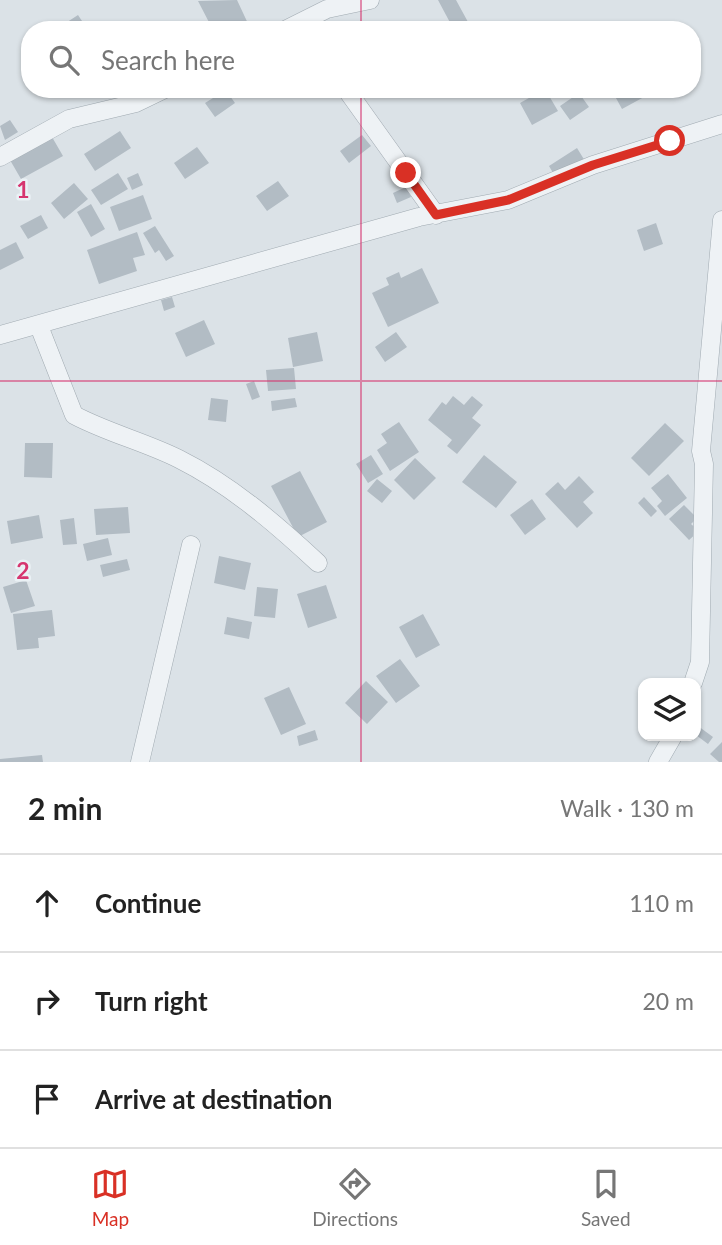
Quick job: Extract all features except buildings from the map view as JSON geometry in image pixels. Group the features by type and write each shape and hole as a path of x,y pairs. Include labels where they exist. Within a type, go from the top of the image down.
{"street":[{"path":"306,21 327,9 370,0"},
{"path":"0,156 69,120 146,98"},
{"path":"352,98 436,215"},
{"path":"0,335 419,217 508,200 593,165 722,124"},
{"path":"695,678 700,662 704,464 701,451 722,220"},
{"path":"39,326 74,415 103,430 180,460 268,517 318,563"},
{"path":"140,762 191,545"},
{"path":"658,762 670,741"}],"route":[{"path":"406,173 436,215 508,200 593,165 670,141"}]}
